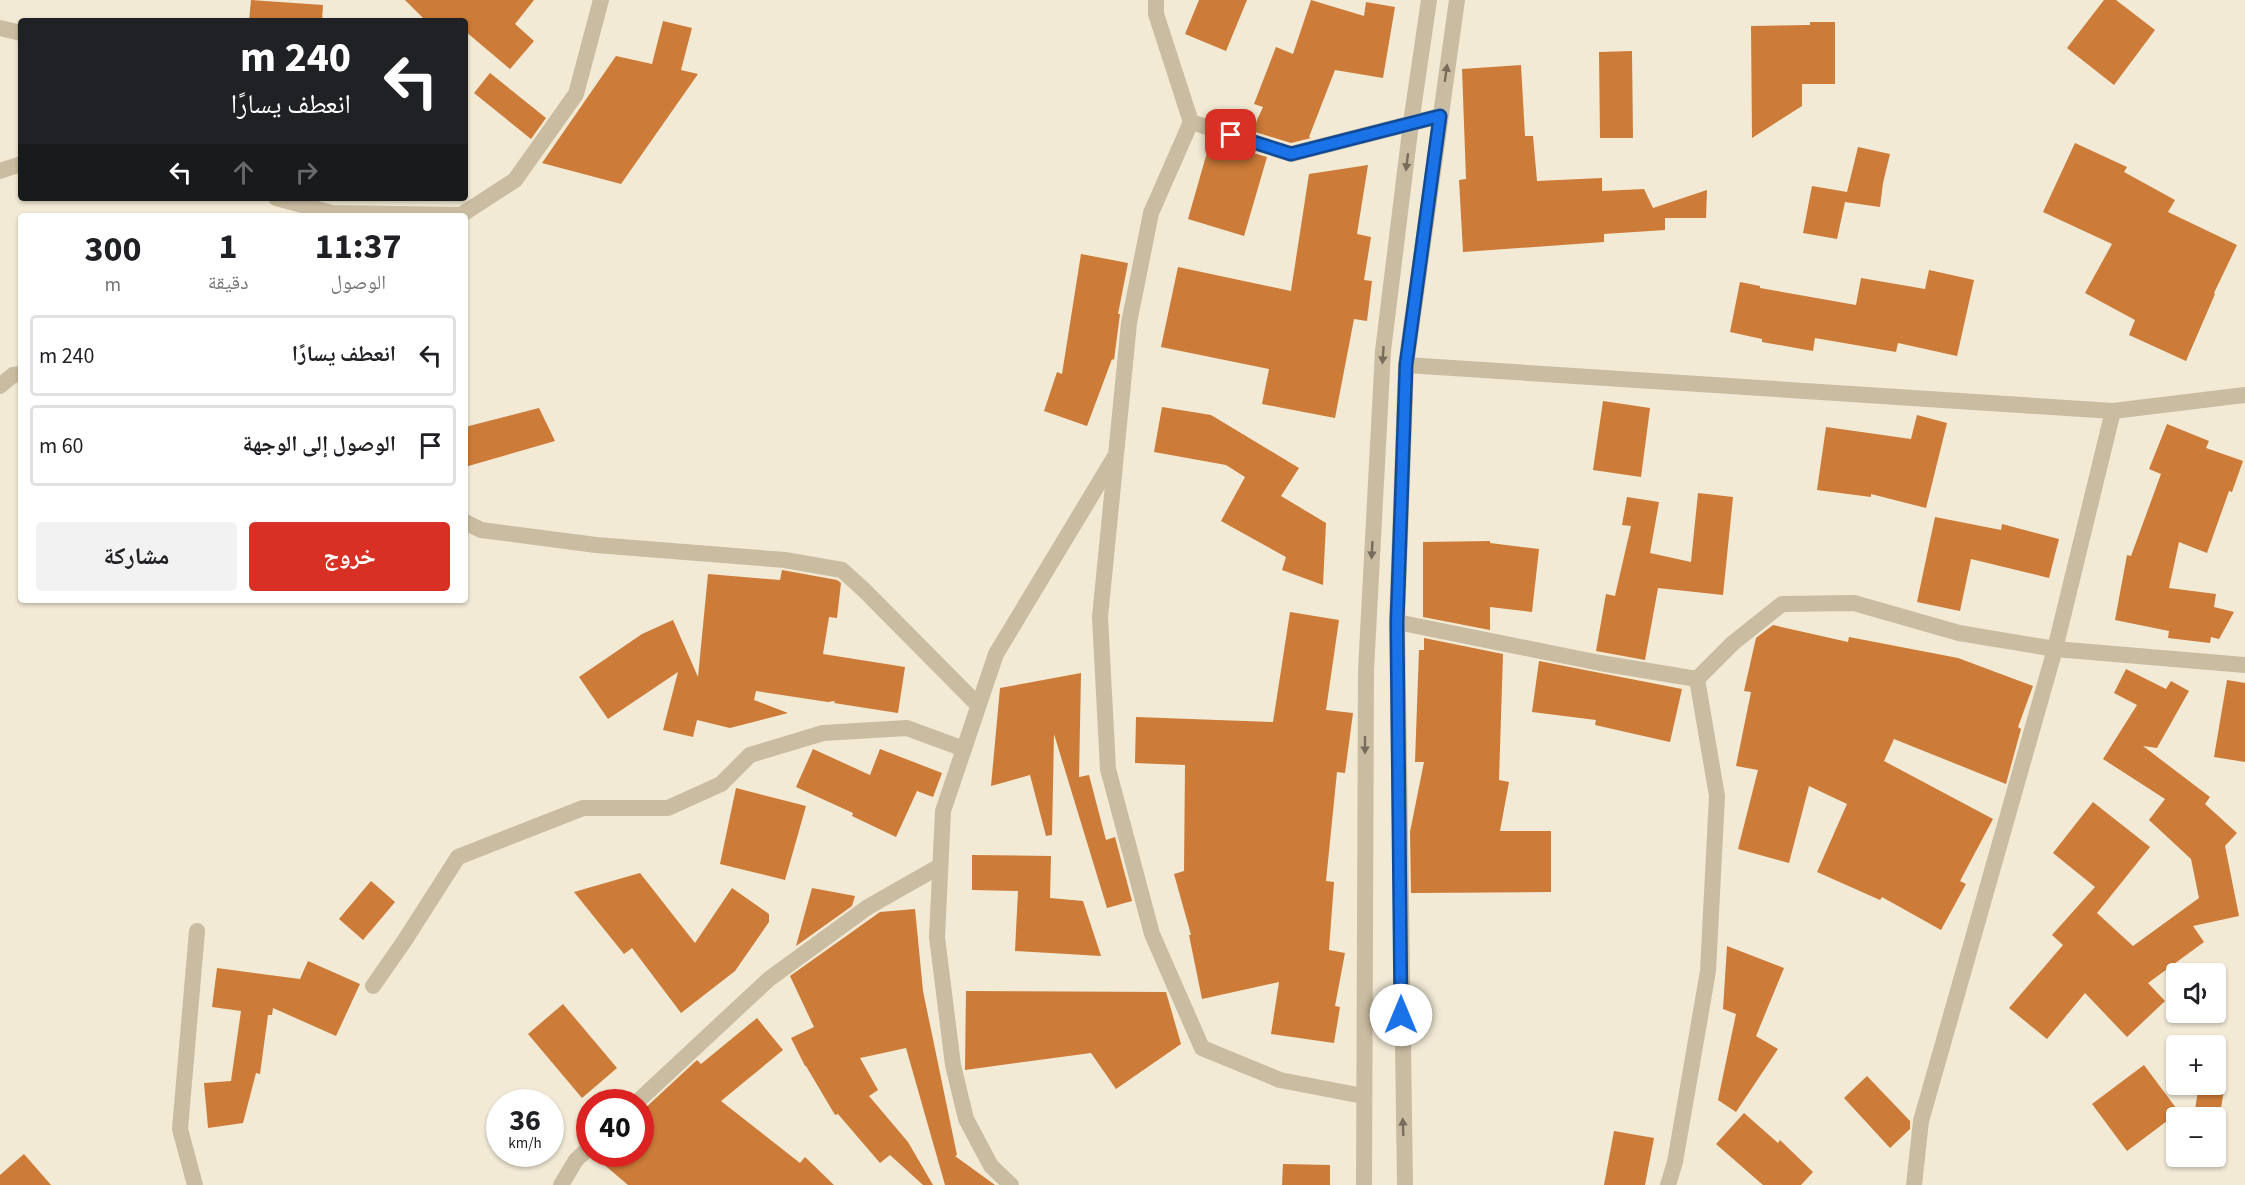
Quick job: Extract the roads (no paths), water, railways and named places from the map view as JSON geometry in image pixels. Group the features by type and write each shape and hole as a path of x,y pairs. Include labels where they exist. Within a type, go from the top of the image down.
{"street":[{"path":"464,213 515,180 576,94 602,0"},
{"path":"1156,0 1156,14 1191,122 1150,213 1129,323 1100,617 1107,770 1152,934 1202,1048 1280,1080 1363,1096"},
{"path":"1364,1185 1366,670 1383,351 1411,123 1430,0"},
{"path":"1405,1185 1397,622 1406,365 1457,0"},
{"path":"0,28 18,32"},
{"path":"1191,122 1291,154 1440,116"},
{"path":"0,171 18,165"},
{"path":"287,201 332,213"},
{"path":"1406,365 2113,411 2245,395"},
{"path":"0,386 13,375 18,374"},
{"path":"1914,1185 1921,1121 2055,649 2113,411"},
{"path":"1011,1185 991,1166 966,1119 953,1065 937,937 943,811 996,654 1118,452"},
{"path":"468,524 481,530 596,545 785,560 842,570 978,705"},
{"path":"1697,678 1733,643 1782,604 1854,603 1959,633 2055,649 2245,665"},
{"path":"1397,622 1600,663 1697,678"},
{"path":"1668,1185 1675,1162 1708,971 1716,796 1697,678"},
{"path":"373,986 458,857 583,808 668,808 721,784 750,755 823,734 908,728 964,749"},
{"path":"651,1089 769,979 868,907 940,866"},
{"path":"195,1185 180,1129 196,931"},
{"path":"561,1185 576,1160"}]}
